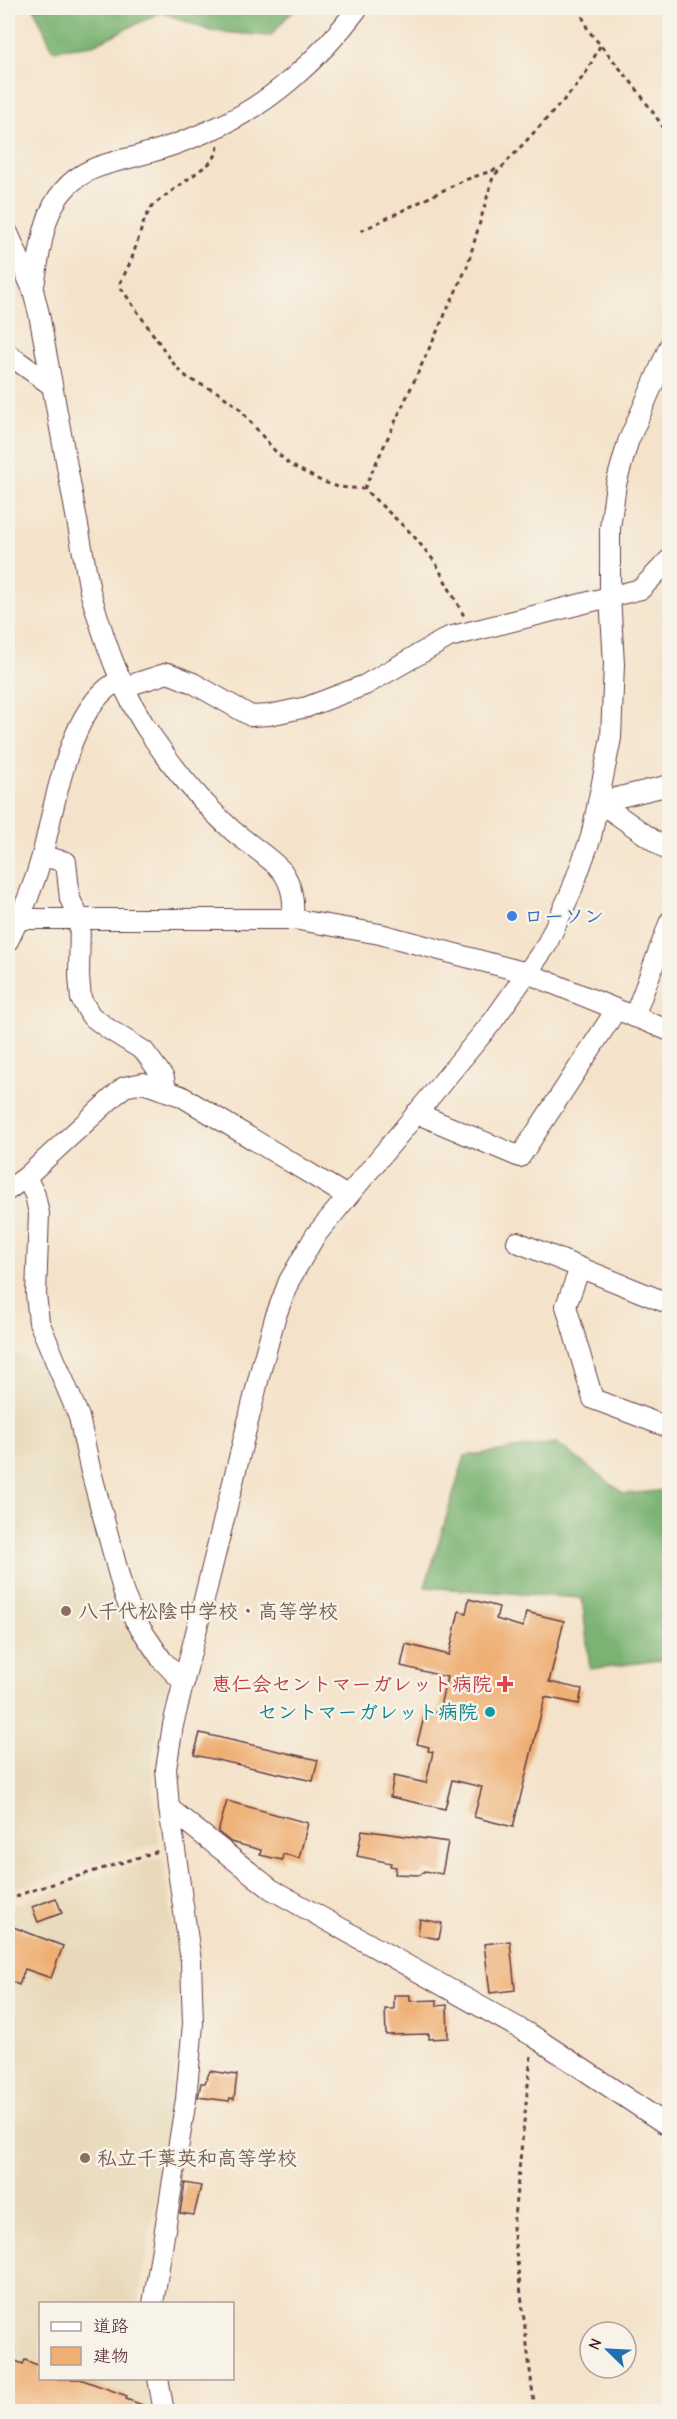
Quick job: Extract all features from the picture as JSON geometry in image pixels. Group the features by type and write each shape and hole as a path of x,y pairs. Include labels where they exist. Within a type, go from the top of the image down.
{"street":[{"path":"33,290 45,230 53,205 75,178 102,164 145,154 214,129 247,111 288,82 341,30 358,8"},
{"path":"8,232 33,290 90,591 103,635 134,710 200,800 250,846 282,871 294,901 293,919"},
{"path":"153,2302 186,2099 193,2024 191,1960 169,1808 166,1769 173,1725 275,1318 289,1281 315,1236 493,1021 546,946 570,892 591,837 611,738 615,664 610,596 610,528 616,484 628,442 669,345"},
{"path":"8,354 51,385"},
{"path":"8,941 14,919 42,856 66,758 90,707 112,684 168,673 193,683 251,716 269,715 307,707 365,685 449,637 641,589 669,559"},
{"path":"599,802 669,785"},
{"path":"599,802 669,852"},
{"path":"42,856 66,862 70,899 80,920 81,999 91,1016 144,1051 164,1078 166,1090"},
{"path":"14,919 293,919 380,934 527,973 669,1031"},
{"path":"416,1113 520,1157 625,1014 669,921"},
{"path":"8,1190 26,1177 124,1087 143,1083 180,1096 347,1196"},
{"path":"26,1177 35,1195 39,1214 36,1294 39,1322 80,1417 90,1468 124,1594 135,1620 151,1644 162,1660 184,1683"},
{"path":"517,1242 669,1304"},
{"path":"580,1268 566,1306 593,1399 669,1428"},
{"path":"169,1808 271,1889 533,2036 669,2127"},
{"path":"158,2380 164,2412"}],"path":[{"path":"579,8 588,30 636,88 669,136"},
{"path":"364,489 467,267 493,177 573,90 600,46"},
{"path":"214,129 218,143 217,153 211,162 153,205 145,218 131,261 120,283 121,288 176,367 189,379 219,393 238,407 289,464 338,487 364,489 412,534 435,562 472,630"},
{"path":"361,231 462,181 501,167"},
{"path":"8,1901 27,1892 175,1846"},
{"path":"533,2036 513,2227 535,2412"}],"shaded area":[{"name":"八千代松陰中学校・高等学校","path":"8,1351 51,1365 74,1418 120,1598 170,1678 153,1755 152,1785 159,1841 157,1844 23,1886 8,1893"},
{"name":"私立千葉英和高等学校","path":"162,1857 175,1941 179,1989 179,2036 172,2099 138,2302 39,2302 39,2380 146,2380 152,2411 8,2412 8,1908 45,1893"}],"green space":[{"path":"34,8 295,8 270,36 211,31 161,12 93,45 53,50"},
{"path":"557,1443 624,1494 669,1490 669,1659 590,1669 582,1598 425,1587 465,1456"}],"building":[{"name":"セントマーガレット病院","path":"469,1599 499,1607 496,1619 523,1627 526,1612 564,1621 549,1682 582,1689 579,1704 545,1697 513,1827 474,1817 482,1787 452,1780 445,1809 390,1797 394,1776 426,1783 433,1752 428,1751 429,1747 417,1744 426,1710 438,1714 447,1677 401,1666 406,1644 449,1655 459,1611 466,1613"},
{"path":"200,1733 318,1760 313,1781 194,1755"},
{"path":"227,1801 308,1823 299,1858 283,1854 282,1860 260,1855 261,1850 231,1842 218,1832"},
{"path":"362,1830 448,1842 442,1874 425,1871 420,1875 395,1874 396,1867 390,1866 391,1863 357,1856"},
{"path":"56,1898 62,1913 38,1922 32,1907"},
{"path":"420,1919 442,1923 439,1939 418,1935"},
{"path":"8,1925 63,1946 51,1978 25,1969 19,1985 8,1980"},
{"path":"510,1941 515,1990 490,1993 484,1944"},
{"path":"394,1995 410,1995 410,2001 437,2000 437,2006 447,2005 448,2038 429,2039 429,2034 386,2035 385,2009 394,2009"},
{"path":"210,2071 237,2075 234,2099 230,2098 229,2101 198,2097 201,2083 205,2083"},
{"path":"185,2183 201,2186 194,2215 180,2213"},
{"path":"8,2358 23,2364 25,2360 39,2366 39,2380 83,2380 127,2396 126,2399 151,2408 152,2412 8,2412"}],"place":[{"name":"ローソン","path":"512,916"},
{"name":"八千代松陰中学校・高等学校","path":"66,1611"},
{"name":"恵仁会セントマーガレット病院","path":"505,1684"},
{"name":"セントマーガレット病院","path":"490,1712"},
{"name":"私立千葉英和高等学校","path":"85,2158"}]}
